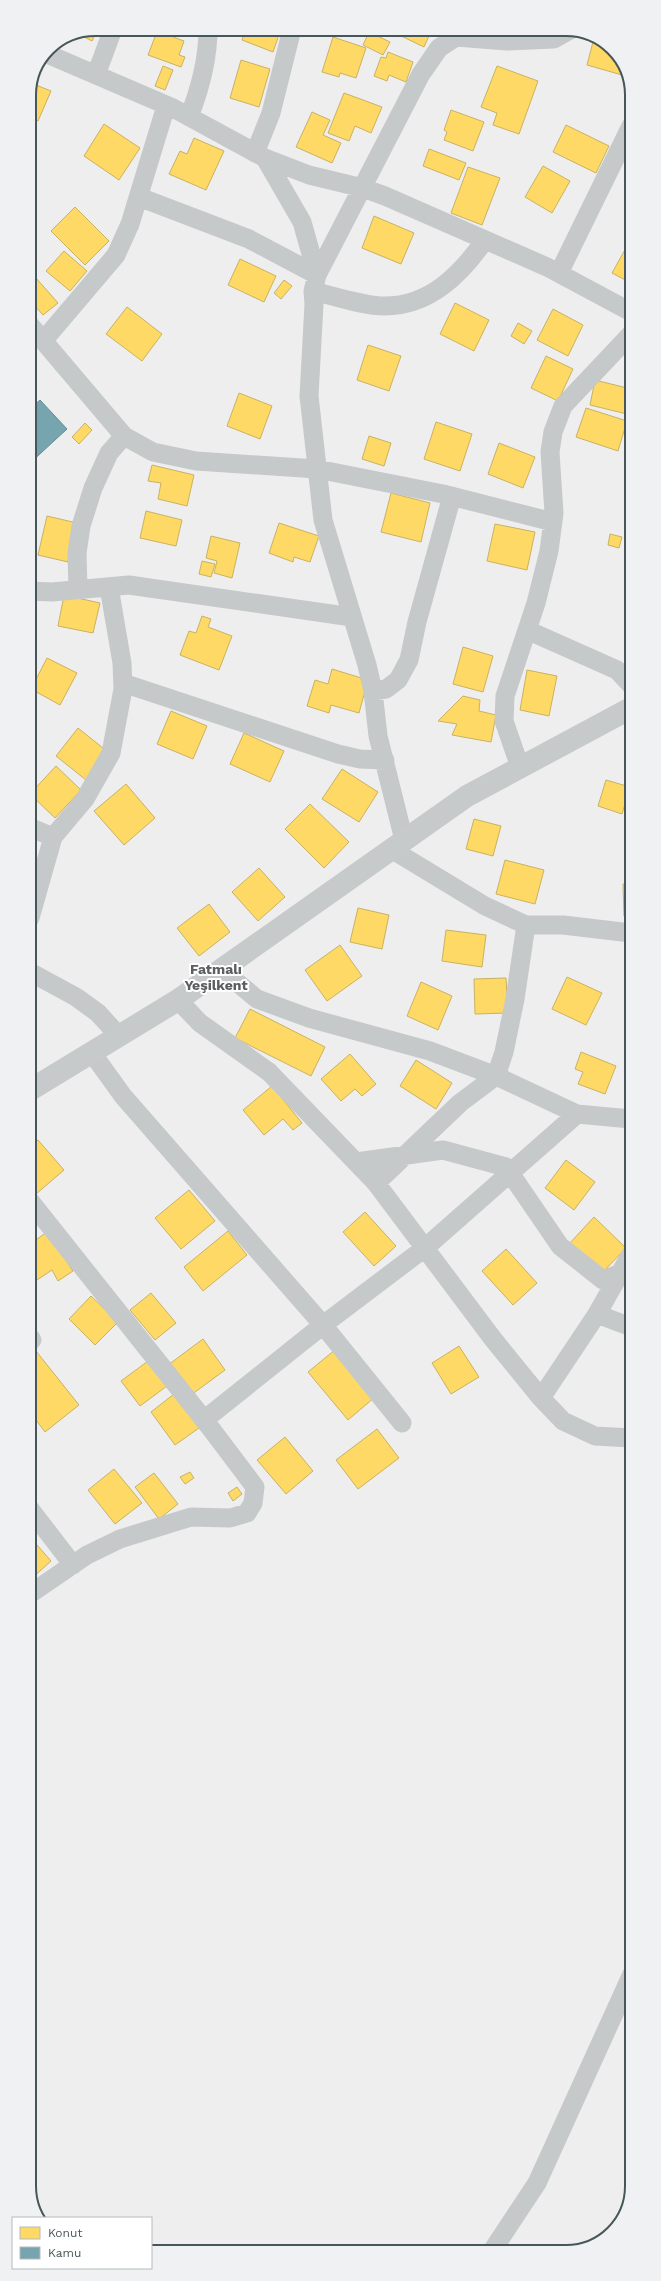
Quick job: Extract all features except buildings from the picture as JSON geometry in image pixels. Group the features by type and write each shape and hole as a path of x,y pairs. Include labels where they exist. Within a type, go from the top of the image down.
{"street":[{"path":"96,75 110,36"},
{"path":"189,117 200,91 208,47 208,36"},
{"path":"290,36 260,156 302,222 315,283 309,396 323,520 373,691 378,736 385,760 398,845 486,906 526,925 563,925 625,932"},
{"path":"315,283 421,74 439,48 444,36"},
{"path":"439,48 456,37 507,41 554,39 559,36"},
{"path":"51,56 189,117 260,156 309,175 363,188 559,273 625,309"},
{"path":"44,341 116,255 130,224 166,106"},
{"path":"559,273 625,138"},
{"path":"139,197 249,239 315,283 384,306 420,300 444,286 469,262 485,240"},
{"path":"36,332 124,436 153,452 196,461 317,469 452,496 553,522"},
{"path":"520,767 504,721 505,696 536,603 549,551 553,522 550,452 553,432 563,406 625,340"},
{"path":"78,589 77,553 81,526 93,488 109,453 124,436"},
{"path":"373,691 386,689 398,680 409,660 417,622 452,496"},
{"path":"36,591 129,585 352,617"},
{"path":"36,897 53,837 85,799 111,753 123,683 122,663 109,587"},
{"path":"527,630 617,670 625,679"},
{"path":"123,683 338,754 360,759 385,760"},
{"path":"36,1086 178,1000 467,796 625,711"},
{"path":"36,830 53,837"},
{"path":"376,1182 460,1103 496,1076 504,1052 514,1007 526,925"},
{"path":"221,969 257,999 309,1018 430,1051 496,1076 577,1114 625,1118"},
{"path":"36,975 81,1001 98,1013 119,1036"},
{"path":"178,1000 200,1023 269,1072 376,1182 426,1247 493,1339 541,1398 563,1422 595,1436 625,1438"},
{"path":"92,1053 123,1096 324,1325 402,1423"},
{"path":"204,1420 426,1247 577,1114"},
{"path":"356,1162 443,1150 506,1167 560,1246 603,1280 619,1274"},
{"path":"36,1209 204,1420 255,1487 253,1504 247,1513 230,1518 191,1517 120,1539 87,1555 36,1590"},
{"path":"541,1398 597,1314 625,1264"},
{"path":"597,1314 625,1324"},
{"path":"36,1517 73,1565"},
{"path":"496,2245 537,2183 625,1989"}],"district":[{"name":"Fatmalı Yeşilkent","path":"216,978"}]}
